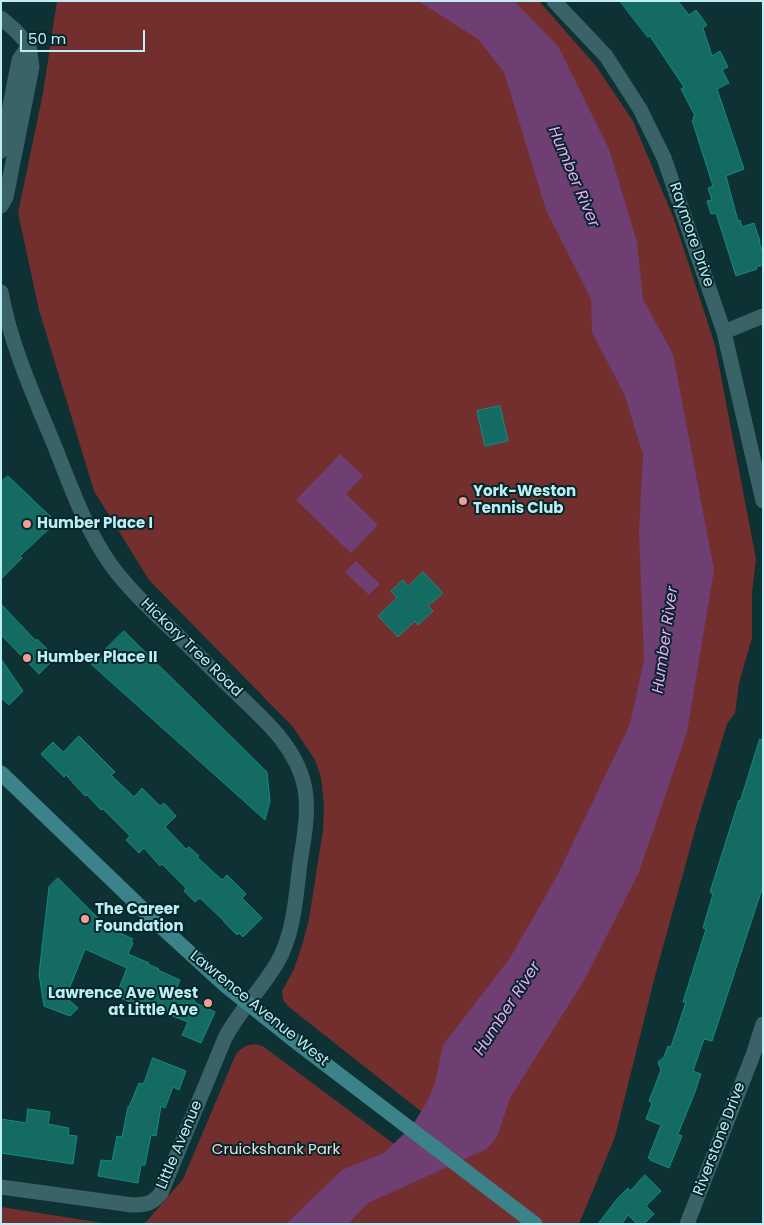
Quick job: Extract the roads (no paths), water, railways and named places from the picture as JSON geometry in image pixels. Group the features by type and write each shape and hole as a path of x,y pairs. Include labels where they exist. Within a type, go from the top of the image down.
{"main road":[{"name":"Lawrence Avenue West","path":"1,773 175,940 226,986 534,1224"}],"street":[{"name":"Raymore Drive","path":"554,1 606,56 640,109 664,158 724,332 763,501"},
{"path":"1,18 29,45 32,67 6,197 1,206"},
{"path":"1,151 19,60 29,45"},
{"name":"Hickory Tree Road","path":"1,292 18,357 96,542 110,564 142,601 276,733 292,753 302,778 305,791 305,826 289,930 284,949 277,963 248,1004"},
{"path":"724,332 763,316"},
{"name":"Little Avenue","path":"1,1187 132,1206 149,1204 156,1200 161,1193 225,1038 248,1004"},
{"name":"Riverstone Drive","path":"686,1224 753,1055 763,1024"}],"water":[{"path":"418,1 514,1 558,46 609,149 637,242 643,299 673,354 714,570 687,732 639,872 585,979 510,1098 497,1137 487,1149 322,1224 286,1224 342,1170 384,1153 412,1126 428,1100 435,1083 443,1045 510,958 557,876 630,724 644,660 639,531 643,455 625,396 592,332 591,299 546,210 504,72 478,39"},
{"path":"340,454 363,476 346,494 378,525 351,553 296,500"},
{"path":"356,561 380,584 369,595 345,572"}],"waterway":[{"name":"Humber River","path":"327,1224 360,1190"}],"place":[{"name":"York-Weston Tennis Club","path":"463,501"},
{"name":"Humber Place I","path":"27,524"},
{"name":"Humber Place II","path":"27,658"},
{"name":"The Career Foundation","path":"85,919"},
{"name":"Lawrence Ave West at Little Ave","path":"208,1003"}],"park label":[{"name":"Cruickshank Park","path":"276,1150"}]}
